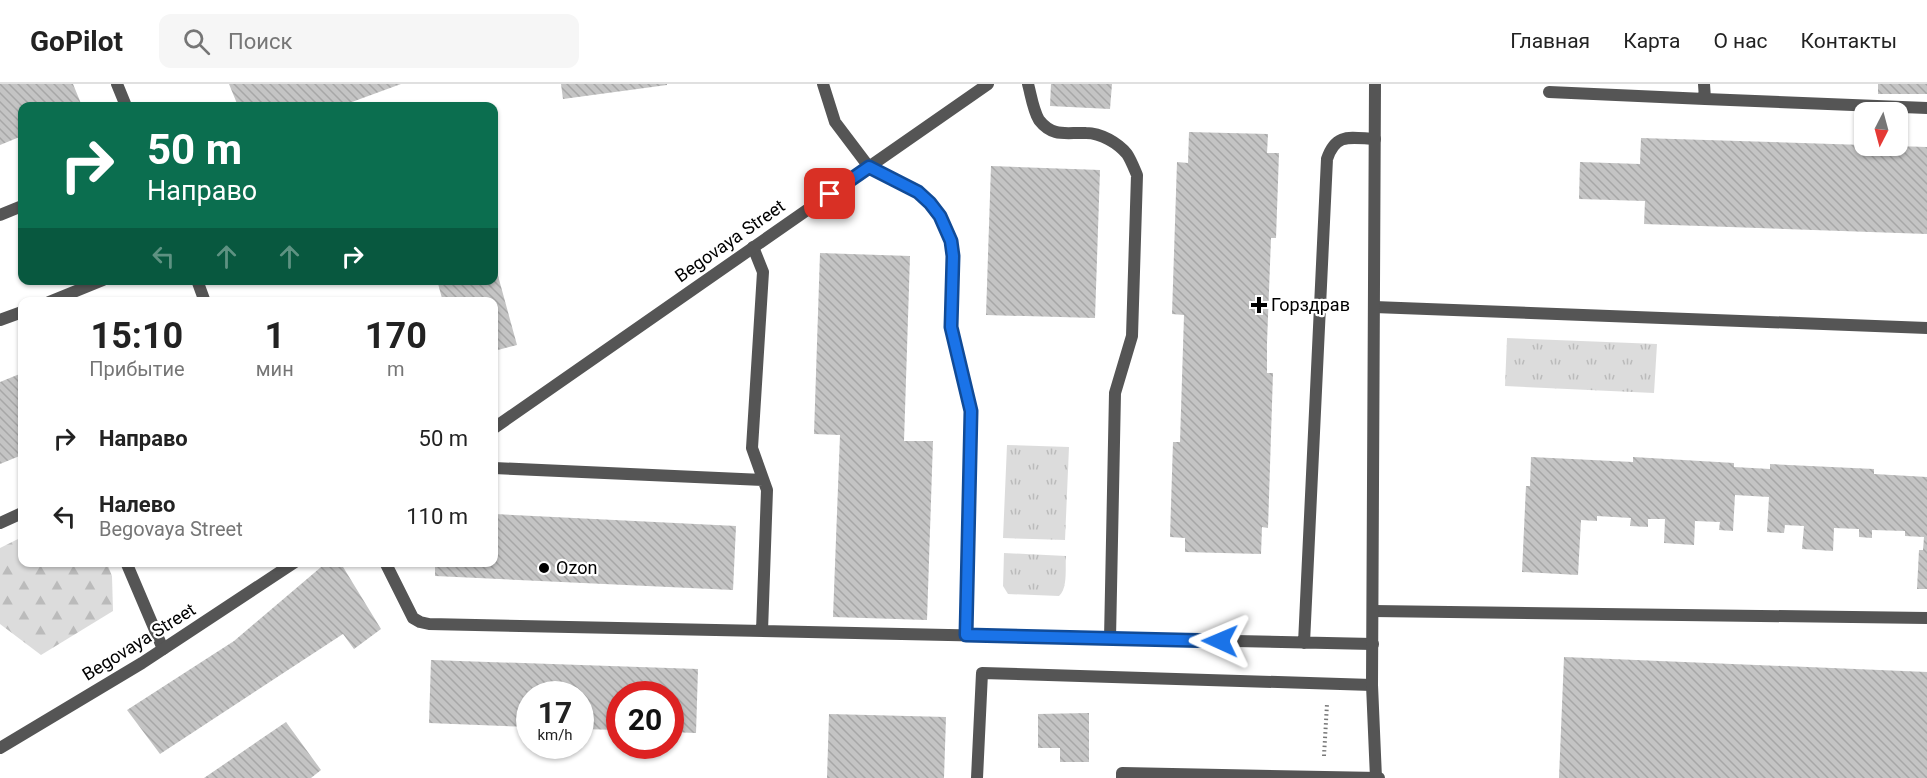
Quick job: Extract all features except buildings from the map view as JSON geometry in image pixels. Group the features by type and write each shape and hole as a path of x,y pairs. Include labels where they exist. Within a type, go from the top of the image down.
{"street":[{"path":"117,84 124,102"},
{"path":"823,84 835,122 869,167 918,192 940,216 951,241 953,256 951,327 971,411 966,635"},
{"name":"Begovaya Street","path":"498,425 988,84"},
{"path":"1028,84 1038,118 1049,130 1058,134 1087,132 1109,140 1119,146 1128,156 1137,175 1132,336 1115,393 1110,639"},
{"path":"1122,778 1122,773 1377,778 1372,684 1375,84"},
{"path":"1704,84 1704,99"},
{"path":"1549,92 1927,108"},
{"path":"1304,642 1327,159 1331,147 1343,139 1375,139"},
{"path":"0,214 18,207"},
{"path":"753,247 763,272 752,448 767,490 762,631"},
{"path":"61,297 91,285"},
{"path":"1374,307 1927,328"},
{"path":"0,320 18,313"},
{"path":"498,468 763,480"},
{"path":"0,523 18,515"},
{"path":"128,567 163,649"},
{"name":"Begovaya Street","path":"0,748 163,649 287,567"},
{"path":"388,567 413,618 420,622 1373,644"},
{"path":"1373,611 1927,618"},
{"path":"977,778 982,673 1372,684"}],"path":[{"path":"1322,777 1329,683"}],"green space":[{"path":"1507,338 1657,344 1654,393 1505,386"},
{"path":"1007,445 1069,447 1065,540 1003,538"},
{"path":"18,539 18,567 109,567 112,576 113,611 41,655 0,624 0,548"},
{"path":"1004,553 1066,556 1065,583 1062,592 1059,596 1008,594 1003,586"}],"place":[{"name":"Горздрав","path":"1259,305"},
{"name":"Ozon","path":"544,568"}],"route":[{"path":"830,194 869,167 918,192 940,216 951,241 953,256 951,327 971,411 966,635 1220,641"}]}
